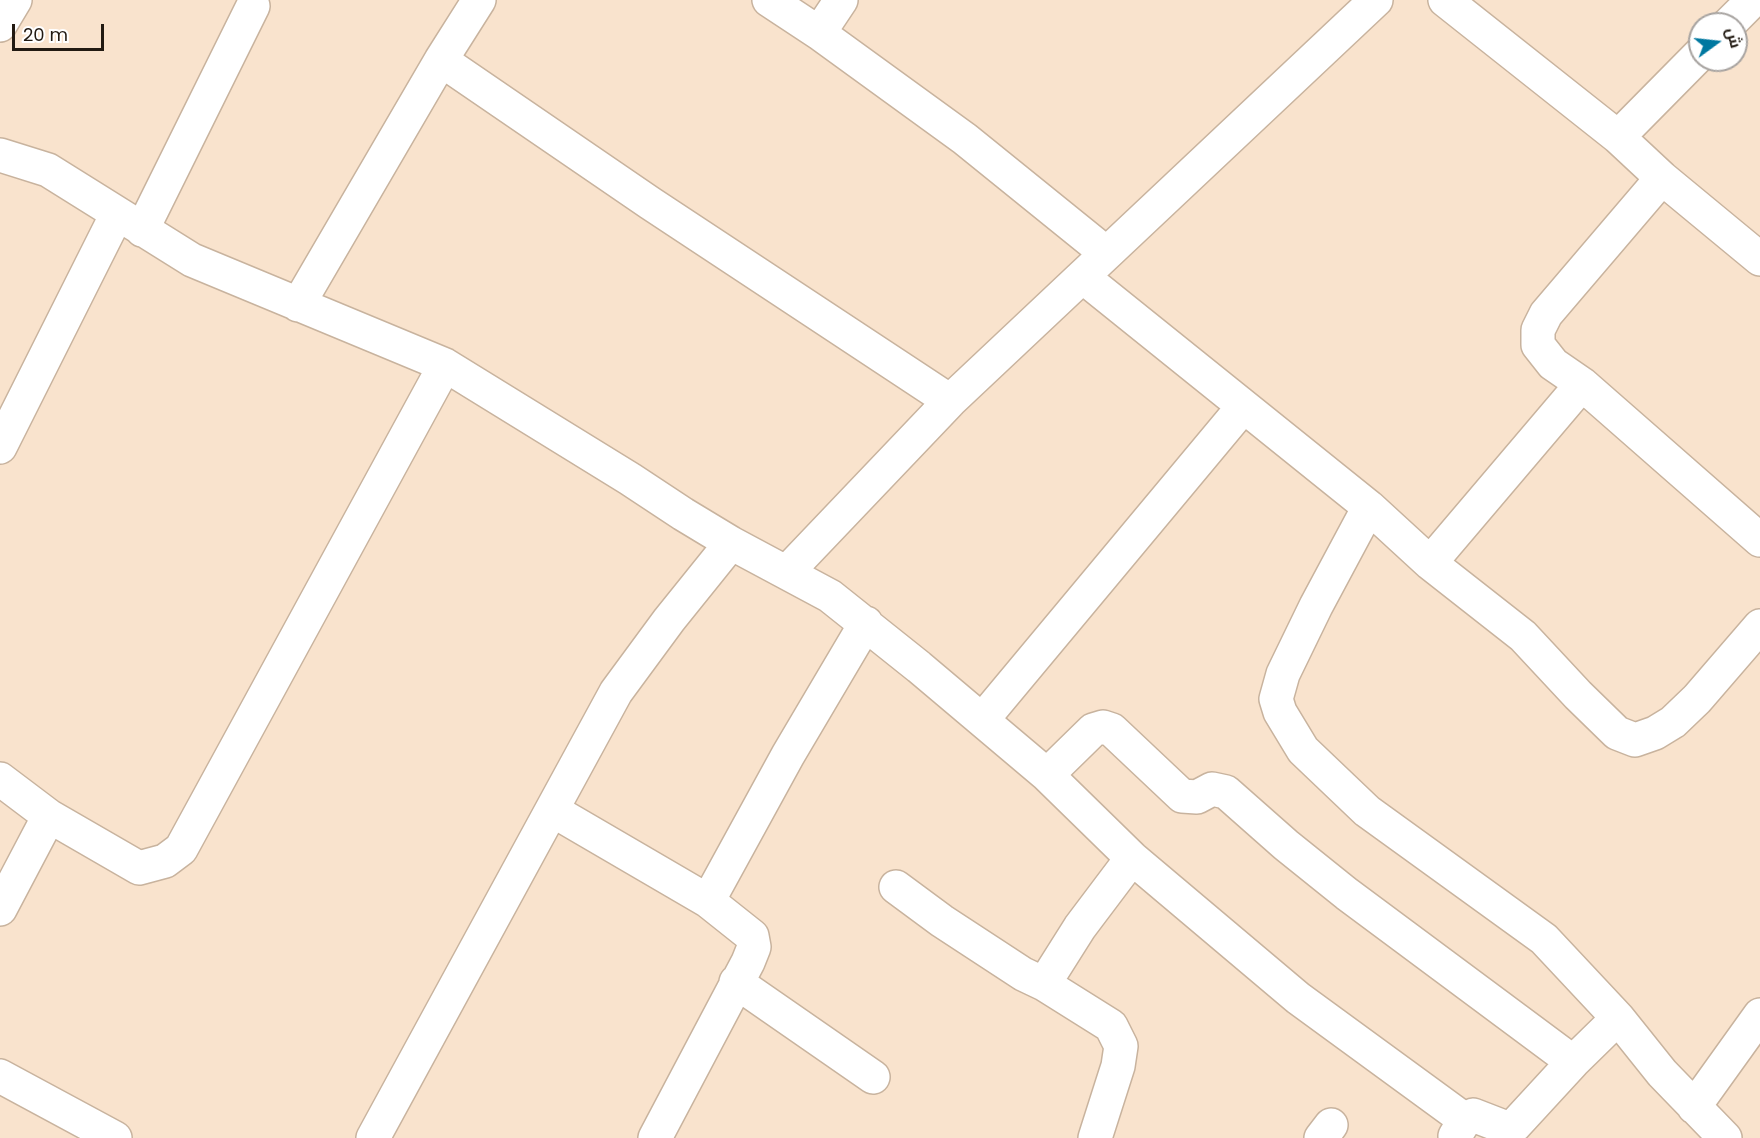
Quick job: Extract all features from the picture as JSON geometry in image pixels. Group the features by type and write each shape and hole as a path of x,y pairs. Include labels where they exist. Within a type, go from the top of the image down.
{"street":[{"path":"0,25 15,0"},
{"path":"298,305 441,60 479,0"},
{"path":"769,0 819,33 964,140 1106,253"},
{"path":"819,33 841,0"},
{"path":"787,572 950,401 1376,0"},
{"path":"1741,12 1753,0"},
{"path":"0,447 253,6"},
{"path":"1465,7 1618,137 1662,178 1760,259"},
{"path":"441,60 650,203 950,401"},
{"path":"1618,137 1688,66"},
{"path":"0,155 48,170 192,260 445,365 732,543 830,596 983,719 1047,775 1132,858 1298,998 1459,1129 1473,1115 1504,1127 1515,1125 1573,1062 1618,1018"},
{"path":"1662,178 1546,314 1538,330 1538,345 1553,364 1582,384 1760,540"},
{"path":"1083,277 1369,507 1430,563 1523,636 1617,733 1635,740 1655,733 1673,722 1697,699 1760,626"},
{"path":"0,779 50,816 139,868 165,861 181,849 445,365"},
{"path":"1430,563 1582,384"},
{"path":"983,719 1244,407"},
{"path":"1369,507 1282,674 1276,699 1280,712 1303,750 1367,811 1544,939 1618,1018 1662,1073 1725,1138"},
{"path":"373,1138 616,692 669,620 732,543"},
{"path":"708,901 788,755 866,623"},
{"path":"1047,775 1094,730 1102,727 1112,730 1182,796 1197,798 1212,789 1226,792 1347,894 1573,1062"},
{"path":"552,810 708,901 752,936 754,947 748,962 655,1138"},
{"path":"0,909 50,816"},
{"path":"1044,984 1080,927 1132,858"},
{"path":"896,887 942,921 1023,974 1044,984 1111,1026 1121,1046 1118,1066 1095,1138"},
{"path":"736,982 873,1077"},
{"path":"1694,1107 1760,1015"},
{"path":"0,1076 115,1138"}]}
